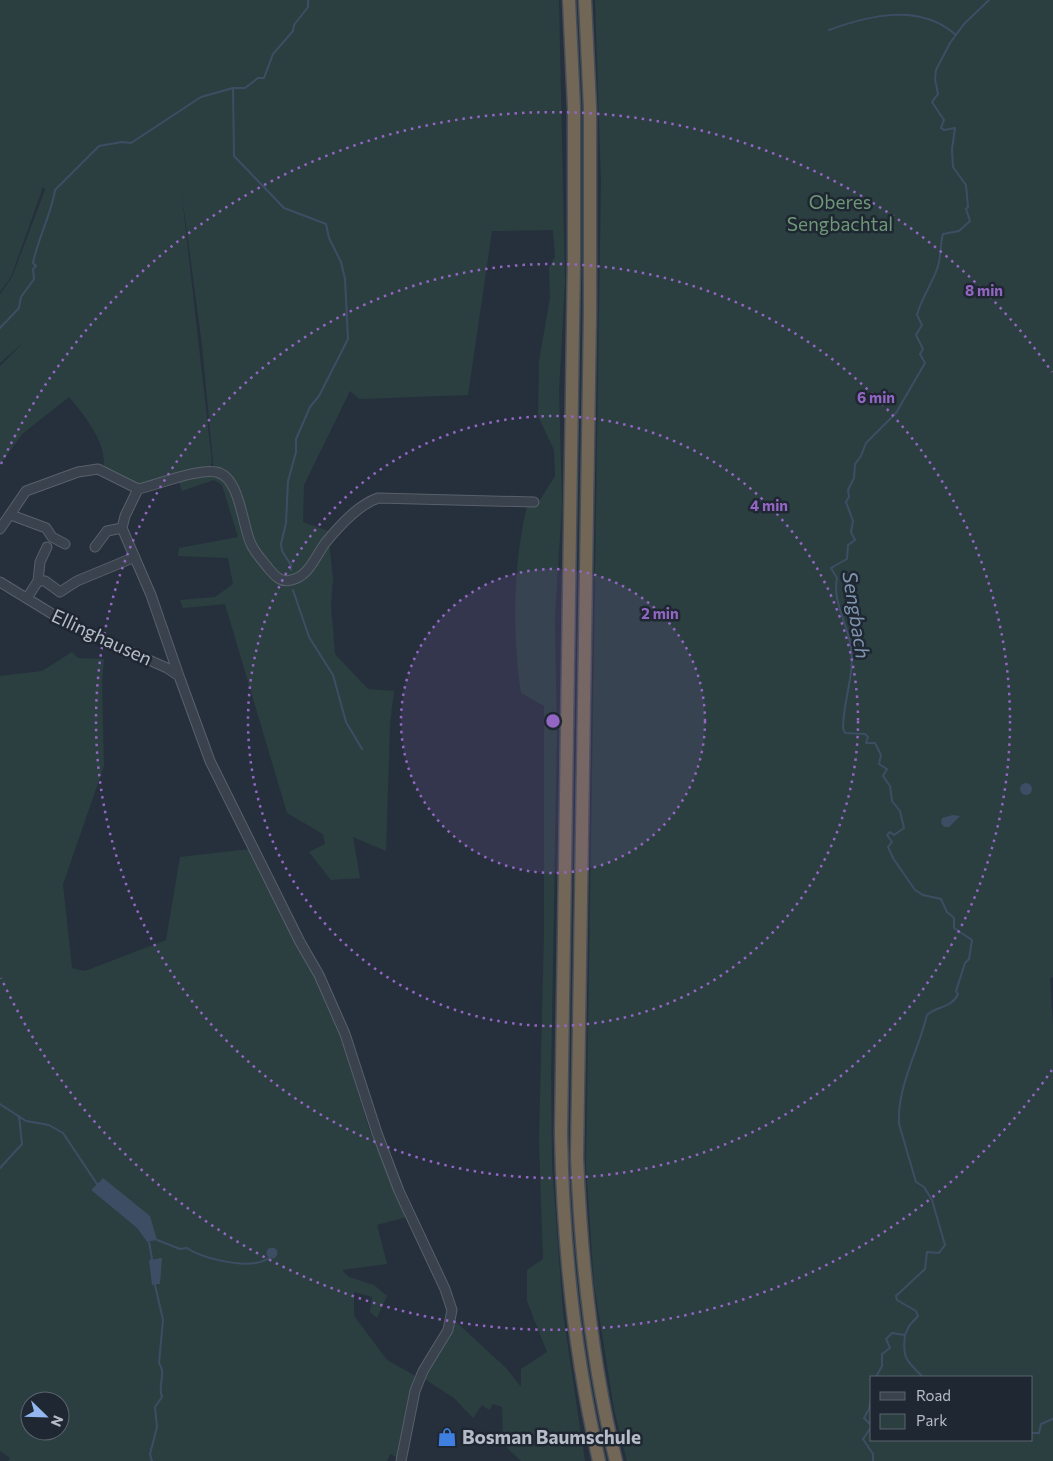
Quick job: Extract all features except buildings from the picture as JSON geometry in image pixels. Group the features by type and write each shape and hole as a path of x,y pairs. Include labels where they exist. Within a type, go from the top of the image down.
{"highway":[{"path":"569,0 574,108 574,183 561,1054 562,1181 568,1273 579,1362 599,1461"},
{"path":"585,0 591,182 577,1165 580,1225 589,1313 600,1384 616,1461"}],"street":[{"path":"0,530 23,495 30,489 94,469 114,475 138,489 208,472 223,475 234,490 251,545 279,578 291,581 301,576 340,526 363,506 378,498 534,502"},
{"path":"95,546 107,531 122,528 125,516 138,489"},
{"path":"11,515 46,528 52,537 65,544"},
{"name":"Ellinghausen","path":"122,528 152,595 200,737 261,865 319,974 345,1034 376,1133 422,1241 445,1289 452,1310 448,1330 423,1372 415,1391 401,1461"},
{"path":"27,598 38,581 40,562 47,547"},
{"name":"Ellinghausen","path":"38,581 45,582 60,592 77,580 135,558"},
{"name":"Ellinghausen","path":"0,582 72,626 167,668 178,676"}],"green space":[{"path":"0,0 559,0 565,282 559,391 562,504 555,617 557,737 551,1074 552,1165 563,1313 585,1461 521,1461 503,1444 502,1407 493,1404 489,1410 482,1405 473,1418 454,1398 423,1378 445,1344 454,1320 506,1368 521,1387 521,1369 547,1352 527,1301 527,1270 543,1259 539,1141 544,932 544,706 521,693 516,647 515,600 522,528 527,506 538,503 555,476 554,450 538,416 539,361 550,298 549,267 555,257 553,230 492,231 468,395 359,399 350,391 304,485 303,522 328,531 333,579 331,606 335,654 368,689 394,691 390,724 386,851 353,837 360,878 331,880 309,852 325,844 323,834 287,813 225,604 183,608 180,600 215,597 233,584 228,558 178,556 179,548 238,537 222,485 214,480 182,491 178,480 214,472 202,345 181,188 212,462 208,470 141,487 103,468 104,459 99,440 88,421 69,397 22,434 0,465 0,366 24,342 0,363 0,294 12,277 45,190 43,187 11,277 0,292"},
{"name":"Oberes Sengbachtal","path":"595,0 1053,0 1053,977 1050,978 1053,1025 1053,1461 627,1461 614,1409 594,1284 586,1166 601,182"},
{"path":"72,652 78,658 104,659 102,682 104,766 63,884 72,968 85,971 166,940 180,857 250,849 320,986 344,1045 369,1129 407,1217 377,1225 387,1264 342,1270 349,1277 374,1285 387,1296 377,1318 370,1312 372,1297 354,1292 354,1316 387,1360 417,1377 406,1412 398,1458 390,1454 387,1461 8,1461 10,1458 0,1451 0,676 42,671","holes":["103,1178 157,1240 147,1242 137,1228 91,1190"]}],"water":[{"path":"1024,783 1028,783 1032,789 1028,795 1024,795 1020,791 1020,787"},
{"path":"953,815 960,816 949,827 944,827 941,823 942,818"},
{"path":"103,1178 150,1216 157,1240 147,1242 137,1228 91,1190"},
{"path":"270,1248 274,1248 277,1253 276,1257 270,1258 267,1255 267,1251"},
{"path":"162,1258 160,1284 152,1285 149,1260"}],"waterway":[{"path":"0,328 19,308 21,297 34,279 33,269 36,266 33,263 55,190 99,146 122,142 131,143 201,97 233,88 245,88 258,78 264,78 273,54 293,31 294,25 308,7 308,0"},
{"name":"Sengbach","path":"877,1376 882,1366 882,1354 890,1348 886,1339 892,1333 905,1335 909,1326 918,1316 916,1311 897,1300 896,1296 925,1269 927,1252 939,1253 945,1245 932,1200 924,1187 916,1182 899,1124 899,1110 901,1096 927,1015 955,999 958,994 956,991 965,963 969,959 972,940 954,928 954,918 947,912 941,899 923,895 915,890 893,858 888,847 892,842 887,835 890,832 894,835 904,828 900,811 892,801 890,786 883,776 887,769 879,764 881,755 875,743 866,743 868,737 865,734 845,733 843,728 852,657 849,638 838,604 837,578 831,568 847,559 848,545 855,540 851,532 853,521 846,502 849,497 848,490 854,478 855,464 861,456 866,443 896,413 925,363 920,354 923,349 916,335 922,325 917,315 938,266 943,234 959,231 970,221 966,209 968,207 966,185 953,167 952,149 955,128 944,130 941,128 944,120 932,102 938,94 935,79 936,70 950,43 964,24 989,0"},
{"path":"829,30 861,20 894,15 911,15 942,25 956,35"},
{"path":"233,88 234,156 284,208 326,224 329,238 341,262 345,279 348,339 319,396 310,407 296,439 296,452 288,481 286,523 281,544 282,551 291,565 291,570"},
{"path":"293,590 309,637 333,675 346,722 362,749"},
{"path":"0,1104 26,1121 49,1125 63,1133 97,1184"},
{"path":"0,1168 22,1144 19,1116"},
{"path":"157,1240 180,1249 187,1248 210,1258 230,1262 248,1264 270,1258"},
{"path":"149,1242 152,1259"},
{"path":"152,1461 150,1454 157,1427 155,1407 162,1397 162,1371 159,1363 163,1320 155,1285"},
{"path":"905,1335 905,1355 922,1376"},
{"name":"Sengbach","path":"870,1404 864,1418 870,1424"},
{"path":"1033,1433 1039,1433 1041,1424 1053,1419"},
{"name":"Sengbach","path":"870,1429 863,1439 873,1454 873,1461"}],"place":[{"name":"Bosman Baumschule","path":"447,1437"}]}
